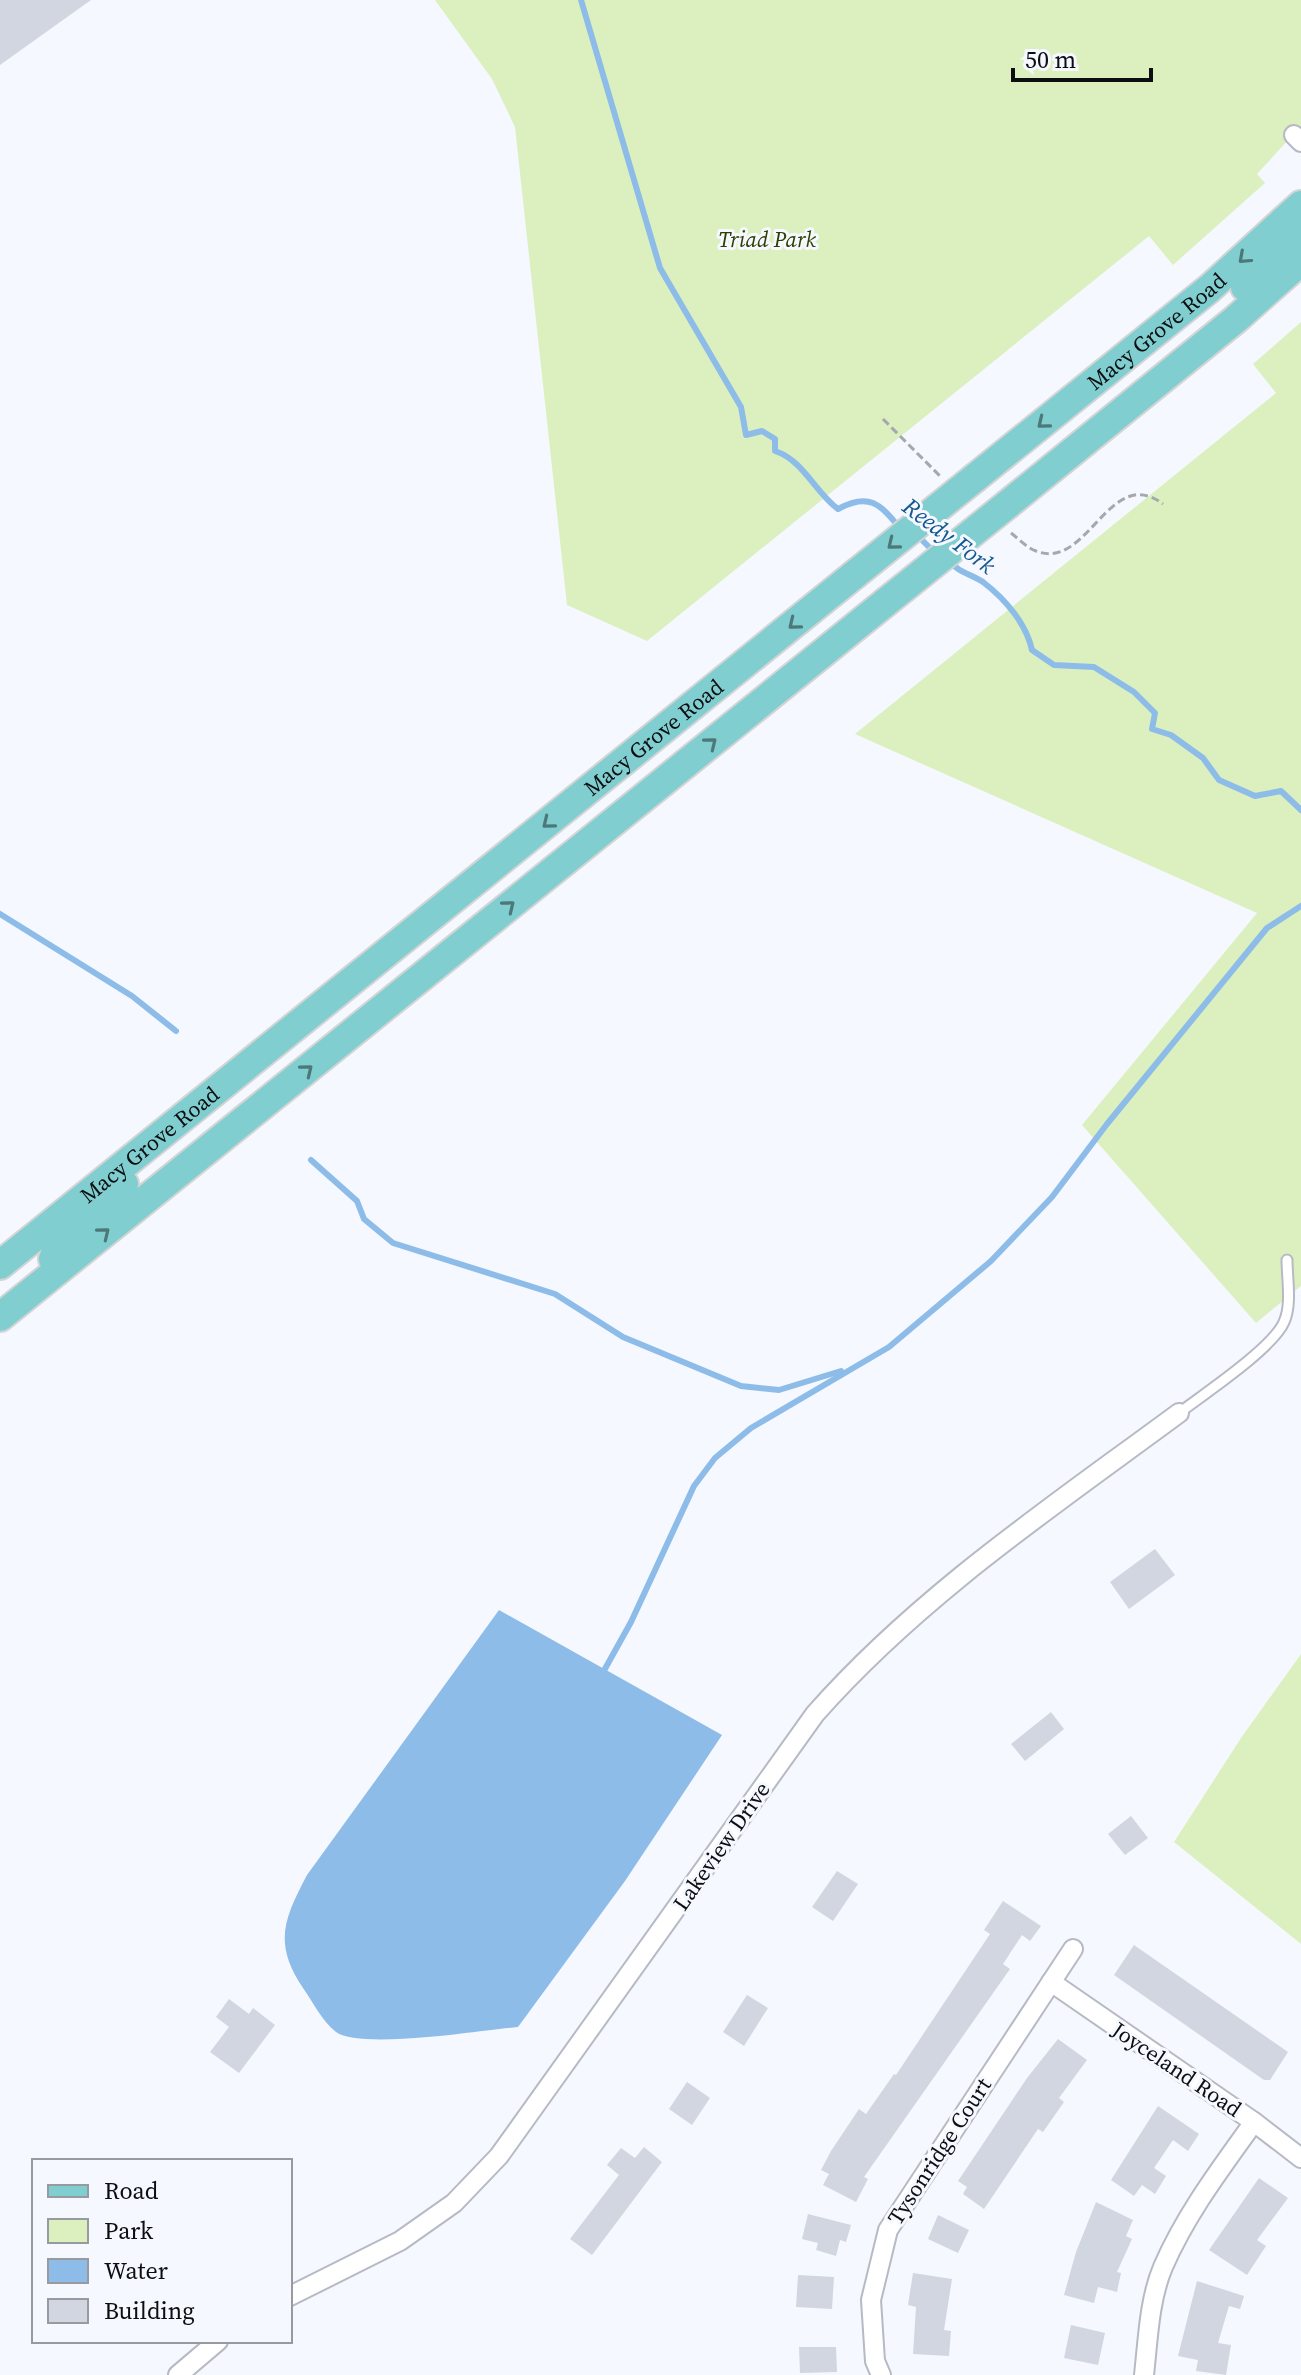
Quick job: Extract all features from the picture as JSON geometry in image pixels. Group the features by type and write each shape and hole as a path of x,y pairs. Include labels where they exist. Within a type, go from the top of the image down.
{"main road":[{"name":"Macy Grove Road","path":"0,1265 1210,288 1301,205"},
{"path":"1111,420 1301,233"},
{"name":"Macy Grove Road","path":"0,1317 1008,504 1301,261"},
{"path":"58,1270 53,1259 58,1246 108,1202 183,1118"}],"street":[{"name":"Lakeview Drive","path":"292,2295 400,2241 454,2203 499,2156 815,1714 863,1660 1013,1537 1179,1413"},
{"name":"Tysonridge Court","path":"881,2375 875,2361 871,2300 888,2230 942,2142 1073,1949"},
{"name":"Joyceland Road","path":"1051,1982 1301,2158"},
{"path":"1144,2375 1150,2318 1162,2268 1198,2201 1254,2122"},
{"path":"178,2375 216,2343"}],"lane":[{"path":"1179,1413 1272,1340 1284,1322 1287,1309 1287,1260"}],"green space":[{"name":"Triad Park","path":"435,0 1301,0 1301,126 1257,174 1265,183 1173,265 1149,236 647,641 567,605 515,127 492,79"},
{"path":"1301,322 1301,1286 1256,1323 1082,1125 1257,913 855,734 1276,393 1253,364"},
{"path":"1301,1654 1301,1944 1174,1842 1241,1738"}],"water":[{"path":"499,1610 722,1735 625,1881 518,2027 395,2039 350,2037 336,2032 318,2011 288,1958 285,1931 292,1905 307,1875"}],"building":[{"path":"0,0 91,0 0,65"},
{"path":"1155,1549 1175,1575 1129,1609 1110,1582"},
{"path":"1051,1712 1064,1729 1025,1761 1011,1744"},
{"path":"1131,1816 1148,1838 1125,1855 1108,1834"},
{"path":"837,1871 858,1884 833,1921 812,1907"},
{"path":"1003,1901 1041,1926 1030,1941 1022,1935 1003,1964 1010,1969 864,2177 868,2179 856,2202 823,2185 829,2174 821,2170 831,2151 859,2109 866,2114 896,2075 990,1934 984,1930"},
{"path":"1134,1945 1288,2052 1270,2080 1264,2080 1114,1975"},
{"path":"747,1995 768,2008 744,2046 723,2032"},
{"path":"229,1999 249,2014 253,2008 275,2025 239,2073 210,2052 229,2027 216,2017"},
{"path":"1058,2039 1087,2060 1059,2098 1064,2102 1043,2132 1038,2129 984,2209 963,2194 967,2187 958,2181 1027,2078"},
{"path":"687,2082 710,2098 692,2125 669,2109"},
{"path":"1158,2106 1199,2134 1188,2151 1173,2140 1154,2168 1166,2176 1155,2194 1142,2185 1134,2196 1111,2180"},
{"path":"644,2147 662,2162 592,2255 570,2239 619,2175 607,2165 621,2148 635,2158"},
{"path":"1259,2178 1288,2198 1257,2240 1266,2246 1247,2275 1209,2250"},
{"path":"1096,2202 1133,2220 1126,2236 1132,2239 1117,2272 1121,2273 1117,2292 1098,2287 1094,2303 1064,2295 1076,2252"},
{"path":"808,2214 851,2225 846,2242 840,2240 836,2256 816,2250 818,2243 802,2239"},
{"path":"938,2215 969,2230 958,2253 928,2239"},
{"path":"913,2273 952,2279 944,2330 951,2331 949,2356 913,2354 916,2307 908,2305"},
{"path":"798,2275 834,2277 832,2309 796,2307"},
{"path":"1197,2281 1244,2296 1240,2309 1229,2306 1218,2343 1231,2345 1226,2375 1196,2371 1198,2360 1178,2356"},
{"path":"1071,2325 1105,2333 1098,2365 1064,2358"},
{"path":"799,2347 836,2347 837,2372 800,2373"}],"waterway":[{"name":"Reedy Fork","path":"581,0 660,268 741,407 746,435 762,431 775,439 775,451 793,461 838,509 858,501 873,503 899,527"},
{"name":"Reedy Fork","path":"917,535 934,552"},
{"name":"Reedy Fork","path":"950,561 983,582 1007,604 1025,630 1032,650 1054,665 1094,667 1134,692 1155,713 1152,729 1171,735 1203,758 1219,780 1255,796 1281,791 1301,810"},
{"path":"601,1676 631,1622 694,1486 715,1458 751,1428 889,1347 991,1261 1052,1197 1107,1124 1267,928 1301,906"},
{"path":"0,914 132,996 176,1031"},
{"path":"311,1160 357,1201 364,1219 393,1243 555,1294 623,1337 741,1386 779,1390 841,1371"}]}
